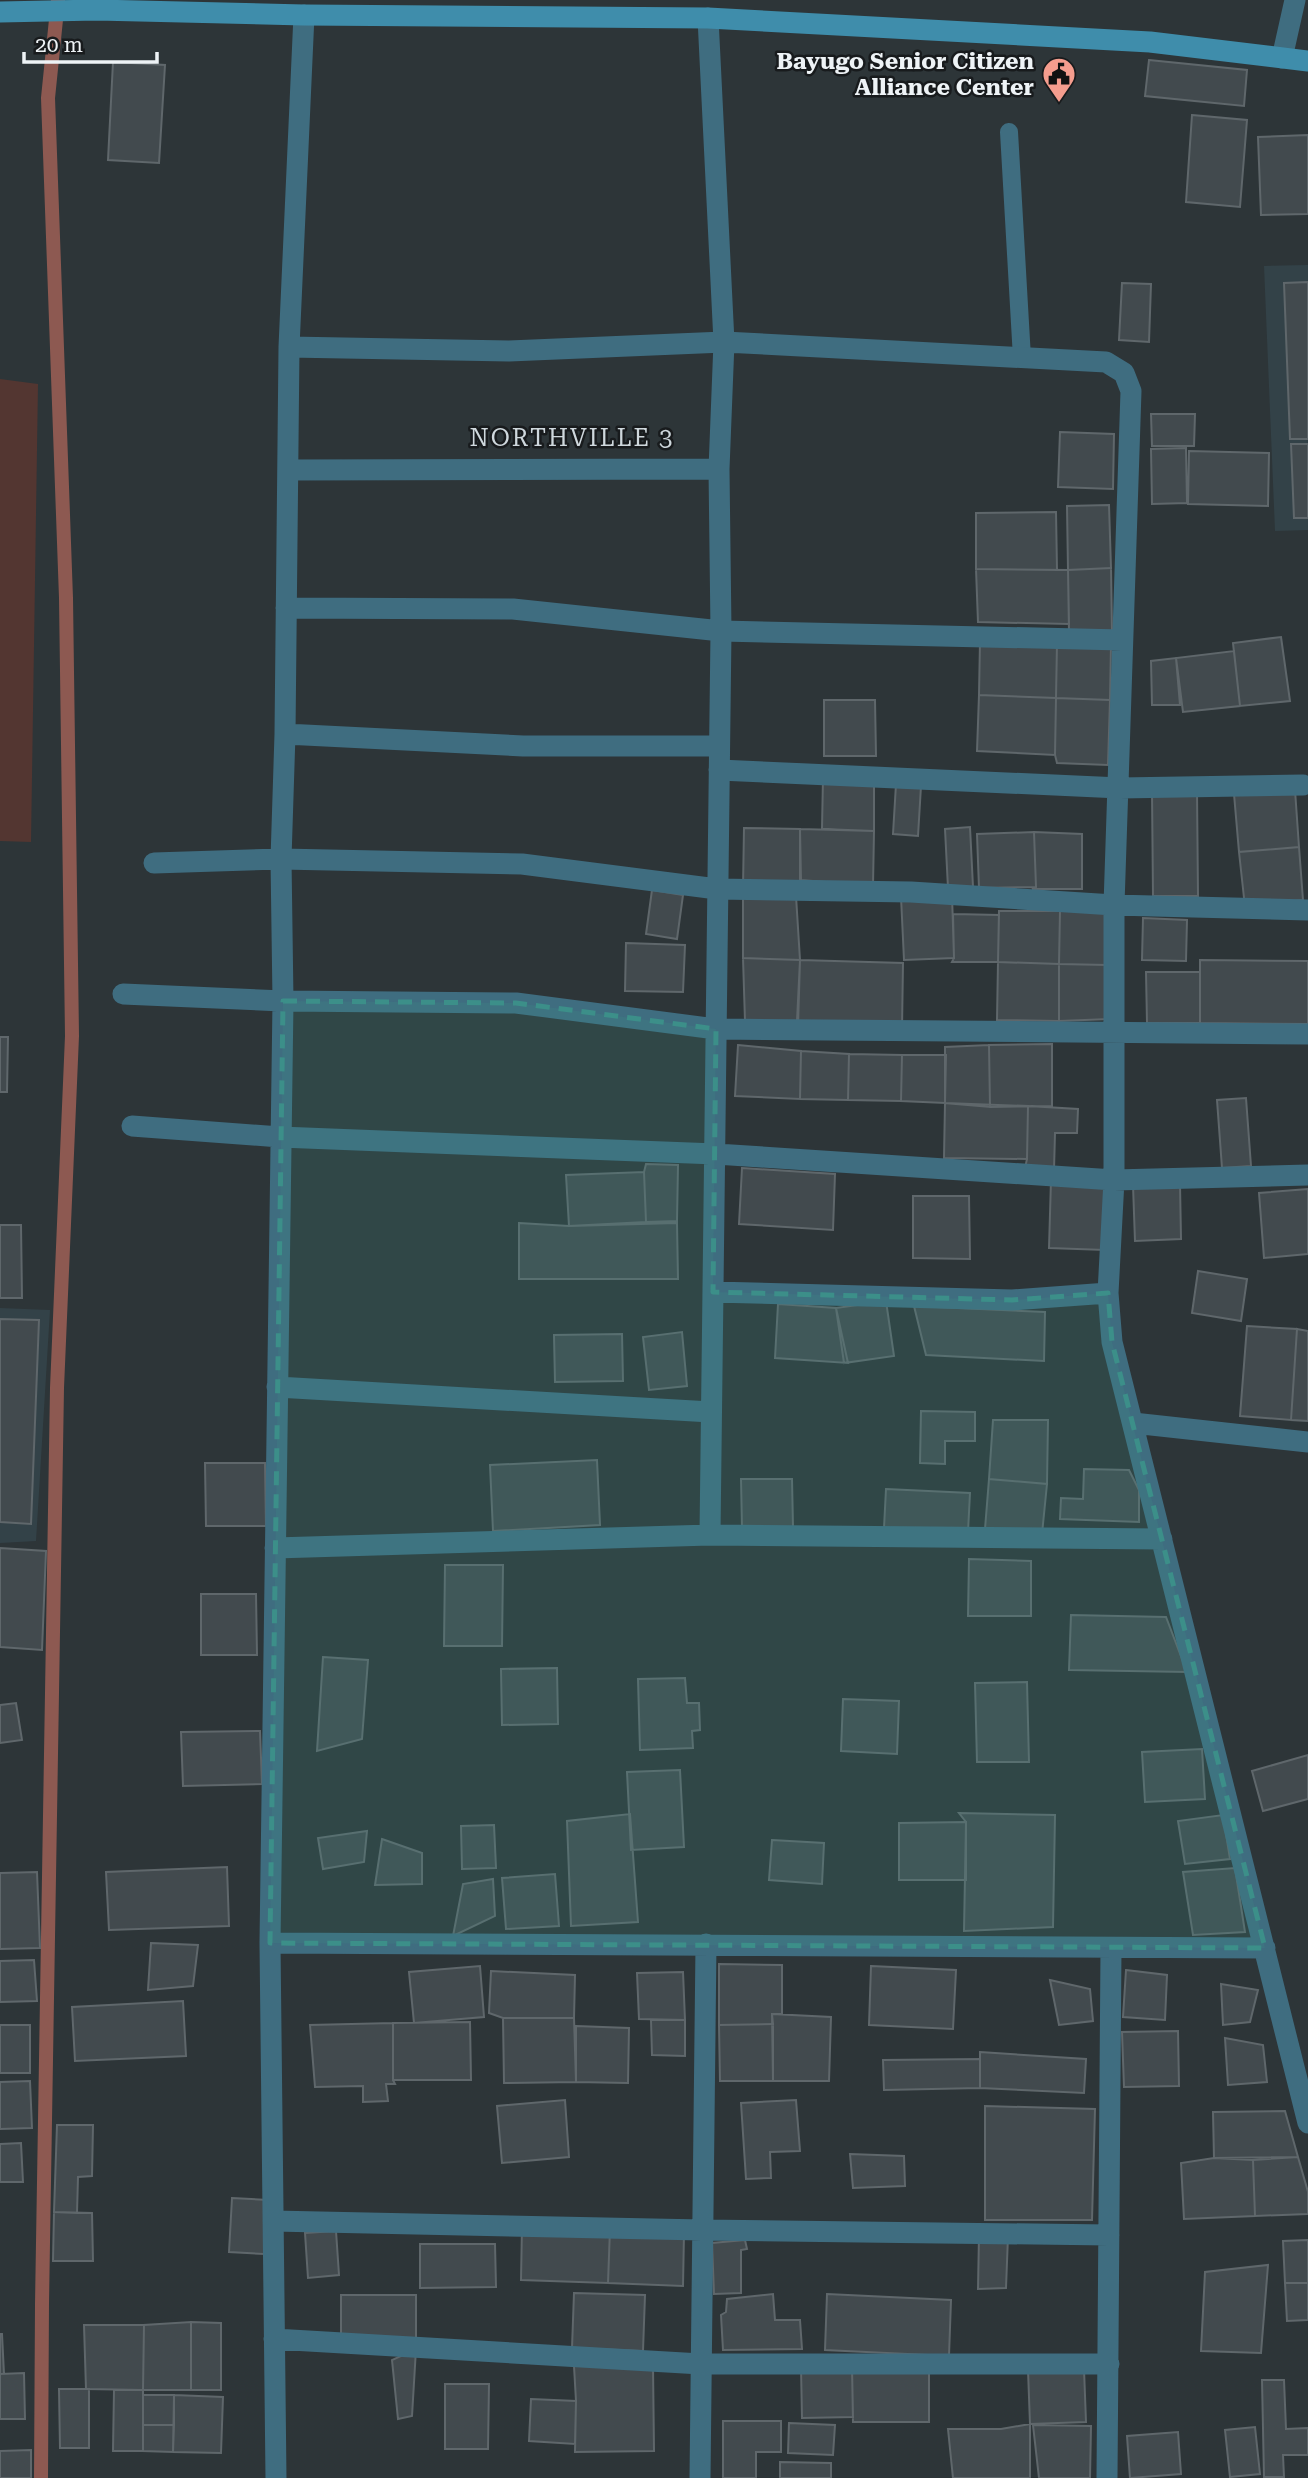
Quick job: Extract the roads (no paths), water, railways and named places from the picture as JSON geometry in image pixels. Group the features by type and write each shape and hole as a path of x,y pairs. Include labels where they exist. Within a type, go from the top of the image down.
{"street":[{"path":"1282,58 1295,0"},
{"path":"0,12 97,10 304,15 708,18 1150,42 1308,61"},
{"path":"276,2478 270,1943 283,1001 281,859 289,347 304,15"},
{"path":"708,18 724,342 719,469 721,631 710,1535"},
{"path":"289,347 509,351 724,342 1107,362 1124,373 1131,391 1114,905 1114,1180 1108,1293 1112,1342 1308,2123"},
{"path":"288,470 719,469"},
{"path":"286,608 513,609 721,631 1122,640"},
{"path":"285,734 523,746 719,746"},
{"path":"719,770 1119,788 1303,785"},
{"path":"154,863 281,859 523,864 717,889 911,892 1114,905 1308,910"},
{"path":"123,994 283,1001 516,1003 716,1029 1308,1034"},
{"path":"132,1126 280,1137 716,1154 1114,1180 1308,1175"},
{"path":"713,1292 1012,1300 1108,1293"},
{"path":"277,1387 711,1412"},
{"path":"1133,1423 1308,1442"},
{"path":"275,1548 710,1535 1162,1539"},
{"path":"270,1943 1265,1948"},
{"path":"700,2478 706,1944"},
{"path":"1107,2478 1111,1948"},
{"path":"273,2221 1110,2235"},
{"path":"274,2339 701,2364 1109,2364"}],"lane":[{"path":"1009,132 1022,358"}],"waterway":[{"path":"41,2478 57,1388 72,1036 66,598 48,98 58,0"}],"place":[{"name":"Bayugo Senior Citizen Alliance Center","path":"1059,104"}],"district":[{"name":"NORTHVILLE 3","path":"572,438"}]}
